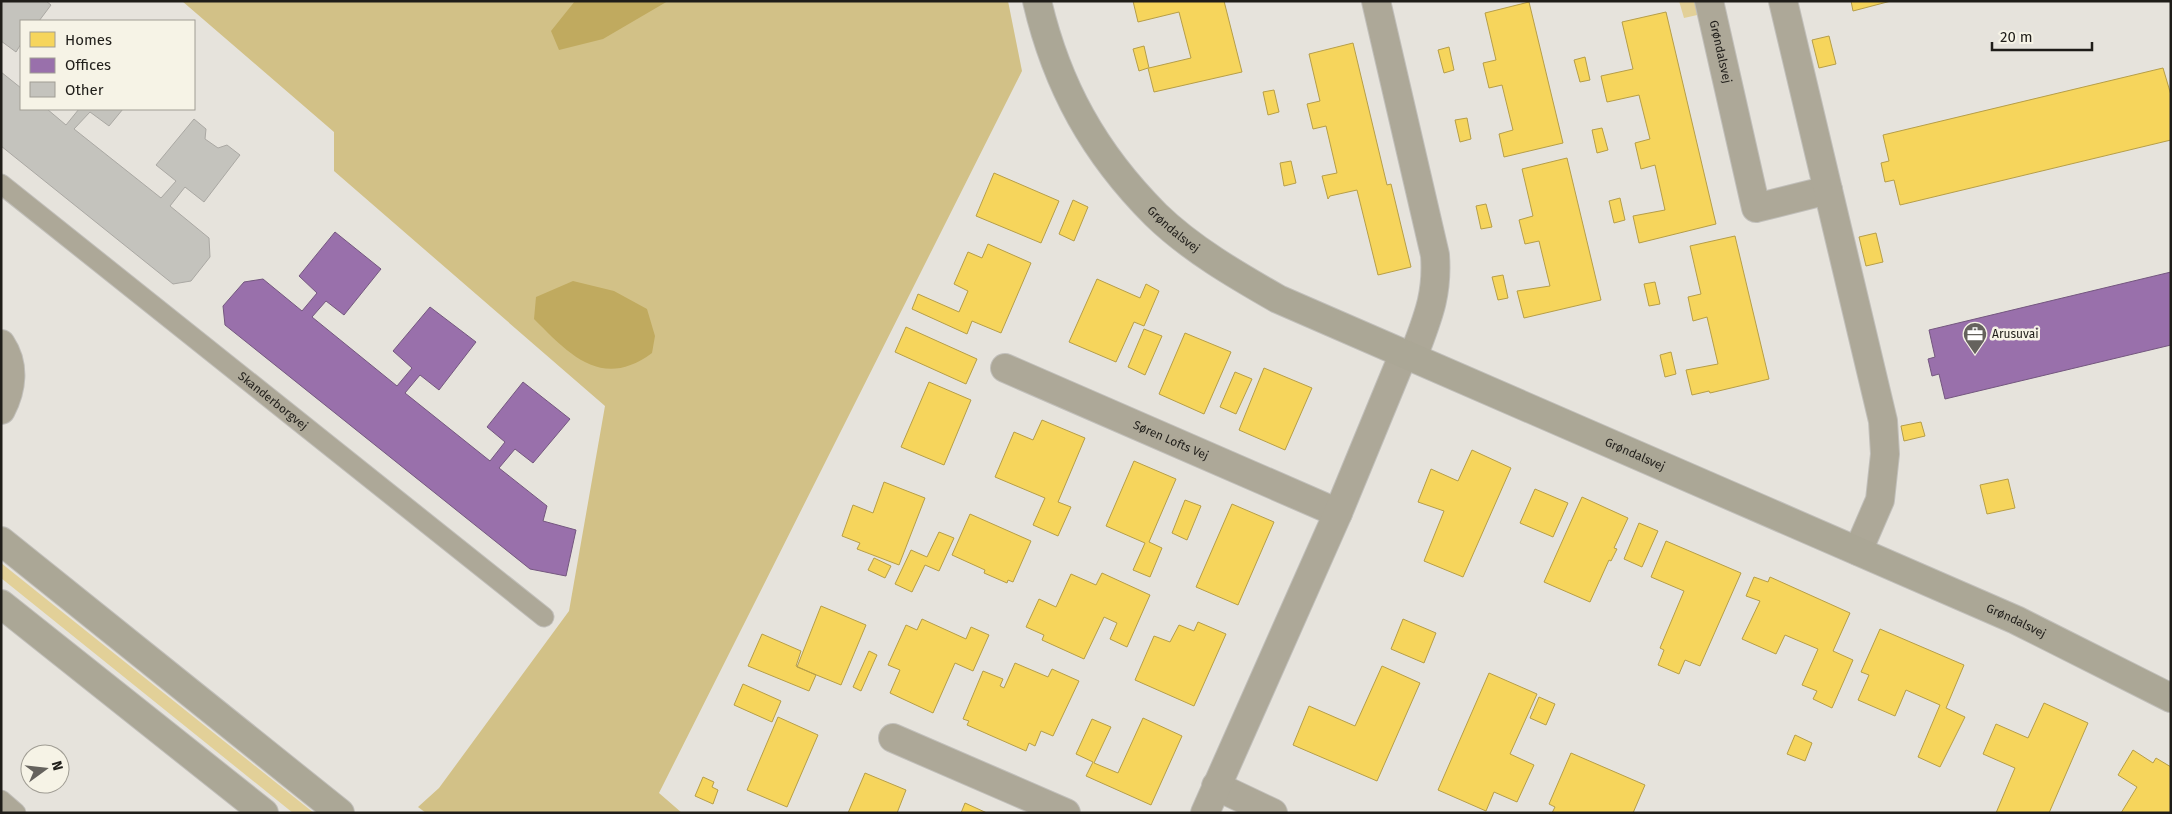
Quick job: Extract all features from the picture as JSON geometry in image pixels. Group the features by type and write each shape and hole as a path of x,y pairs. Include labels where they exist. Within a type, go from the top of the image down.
{"street":[{"name":"Grøndalsvej","path":"1037,1 1057,71 1076,110 1102,152 1156,215 1212,258 1278,299 2024,624 2171,698"},
{"path":"1205,813 1433,303 1437,280 1435,254 1376,1"},
{"name":"Grøndalsvej","path":"1709,1 1756,208 1828,190"},
{"path":"1783,1 1883,421 1885,454 1880,500 1858,551"},
{"path":"1,344 8,356 11,368 9,390 1,410"},
{"name":"Søren Lofts Vej","path":"1005,368 1338,513"},
{"path":"1,541 340,813"},
{"path":"1,604 264,813"},
{"path":"893,738 1066,813"},
{"path":"1216,786 1274,813"}],"lane":[{"name":"Skanderborgvej","path":"1,184 544,617"},
{"path":"1,800 16,813"}],"shaded area":[{"path":"182,1 1008,1 1022,71 659,793 682,813 426,813 418,807 439,788 569,611 605,406 334,171 334,132"},
{"path":"575,1 668,1 603,39 559,50 551,31"},
{"path":"1679,1 1704,1 1706,13 1684,18"},
{"path":"573,281 614,291 647,309 655,336 652,353 634,364 618,368 602,368 588,363 561,345 534,319 536,297"},
{"path":"1,563 314,813 293,813 1,578"}],"building: Homes":[{"path":"1133,1 1224,1 1242,72 1154,92 1148,68 1139,71 1133,49 1144,46 1149,68 1191,58 1179,12 1138,22"},
{"path":"1851,1 1891,1 1853,11"},
{"path":"1529,2 1563,143 1504,157 1499,134 1513,130 1502,85 1489,88 1483,63 1496,60 1485,13"},
{"path":"1666,12 1716,224 1639,243 1633,216 1665,210 1655,165 1641,169 1635,143 1650,139 1639,95 1607,102 1601,76 1633,69 1622,22"},
{"path":"1829,36 1836,64 1819,68 1812,40"},
{"path":"1353,43 1387,185 1391,184 1411,267 1378,275 1357,190 1330,196 1328,199 1322,176 1337,173 1326,126 1313,129 1307,104 1320,101 1309,54"},
{"path":"1449,47 1454,70 1444,73 1438,50"},
{"path":"1585,57 1590,80 1580,82 1574,60"},
{"path":"2163,68 2171,95 2171,140 1900,205 1894,180 1885,182 1881,163 1889,161 1883,135"},
{"path":"1274,90 1279,112 1268,115 1263,92"},
{"path":"1467,118 1471,139 1460,142 1455,120"},
{"path":"1602,128 1608,150 1597,153 1592,130"},
{"path":"1567,158 1601,300 1524,318 1517,291 1550,286 1539,241 1525,244 1519,220 1533,216 1522,169"},
{"path":"1291,161 1296,183 1284,186 1280,163"},
{"path":"994,173 1059,201 1041,243 976,216"},
{"path":"1620,198 1625,220 1614,223 1609,201"},
{"path":"1073,200 1088,207 1074,241 1059,234"},
{"path":"1486,204 1492,227 1481,229 1476,206"},
{"path":"1876,233 1883,262 1866,266 1859,237"},
{"path":"1735,236 1769,379 1710,393 1709,391 1692,395 1686,370 1718,364 1707,317 1693,321 1688,297 1701,294 1690,246"},
{"path":"988,244 1031,263 1001,333 972,321 967,334 912,309 918,294 959,312 968,291 954,284 968,252 982,258"},
{"path":"1503,275 1508,298 1498,300 1492,277"},
{"path":"1097,279 1140,298 1146,284 1159,291 1144,326 1134,322 1116,362 1069,342"},
{"path":"1655,282 1660,304 1649,306 1644,284"},
{"path":"906,327 977,359 966,384 895,352"},
{"path":"1144,329 1162,336 1145,375 1128,367"},
{"path":"1185,333 1231,352 1204,414 1159,394"},
{"path":"1671,352 1676,374 1665,377 1660,355"},
{"path":"1264,368 1312,388 1285,450 1239,430"},
{"path":"1235,372 1252,379 1236,414 1220,407"},
{"path":"929,382 971,400 944,465 901,447"},
{"path":"1042,420 1085,438 1058,502 1071,507 1058,536 1033,525 1045,498 995,477 1014,432 1033,440"},
{"path":"1921,422 1925,436 1904,441 1901,426"},
{"path":"1472,450 1511,468 1463,577 1424,561 1444,511 1418,502 1431,469 1458,481"},
{"path":"1134,461 1176,479 1149,542 1162,548 1150,577 1133,570 1145,543 1106,526"},
{"path":"2008,479 2015,508 1987,514 1980,485"},
{"path":"884,482 925,498 899,565 857,549 860,543 842,536 853,505 873,513"},
{"path":"1535,489 1568,503 1553,537 1520,523"},
{"path":"1582,497 1628,518 1614,548 1617,549 1611,561 1609,560 1590,602 1544,582"},
{"path":"1185,500 1201,506 1187,540 1172,533"},
{"path":"1232,504 1274,522 1238,605 1196,587"},
{"path":"970,514 1031,541 1013,582 1008,580 1007,583 984,573 985,570 952,555"},
{"path":"1639,523 1658,531 1642,567 1624,559"},
{"path":"939,532 954,538 939,571 925,565 912,592 895,584 911,550 927,557"},
{"path":"1666,541 1741,573 1700,666 1685,660 1679,674 1658,665 1664,650 1660,648 1684,591 1651,577"},
{"path":"874,558 891,566 885,578 868,570"},
{"path":"1102,573 1150,595 1127,647 1110,639 1117,623 1104,617 1084,659 1042,640 1044,635 1026,627 1039,599 1056,607 1071,574 1096,585"},
{"path":"1754,577 1768,582 1770,577 1850,613 1833,651 1853,660 1832,708 1813,699 1817,691 1802,685 1818,649 1785,635 1776,654 1742,639 1760,601 1746,596"},
{"path":"821,606 866,625 841,685 797,667"},
{"path":"922,619 966,639 971,627 989,635 973,671 955,663 933,713 890,693 900,670 888,665 906,625 917,630"},
{"path":"1403,619 1436,633 1424,663 1391,649"},
{"path":"1198,622 1226,634 1194,706 1135,680 1154,636 1170,642 1179,625 1194,631"},
{"path":"1880,629 1964,665 1946,708 1965,717 1940,767 1918,757 1940,705 1906,690 1895,716 1858,700 1869,675 1861,672"},
{"path":"762,634 801,651 796,666 816,675 809,691 748,666"},
{"path":"869,651 877,655 861,691 853,687"},
{"path":"1015,663 1048,677 1052,669 1079,681 1053,736 1041,731 1035,746 1029,743 1026,751 967,725 969,721 963,719 983,671 1003,679 1000,686 1004,688"},
{"path":"1382,666 1420,683 1377,781 1293,745 1309,706 1355,726"},
{"path":"1489,673 1537,694 1510,754 1534,765 1517,802 1494,792 1486,811 1438,790"},
{"path":"743,684 781,701 772,722 734,705"},
{"path":"1539,697 1555,704 1546,725 1530,718"},
{"path":"2044,703 2088,723 2049,813 1996,813 2015,768 1983,754 1996,724 2028,738"},
{"path":"778,717 818,735 787,807 747,790"},
{"path":"1143,718 1182,736 1151,805 1086,776 1093,762 1076,754 1092,719 1111,727 1094,763 1118,773"},
{"path":"1795,735 1812,743 1805,761 1787,754"},
{"path":"2133,750 2153,763 2156,758 2171,767 2171,813 2121,813 2137,787 2118,775"},
{"path":"1571,753 1645,785 1633,813 1552,813 1555,807 1549,804"},
{"path":"865,773 906,790 897,813 848,813"},
{"path":"703,777 714,782 712,787 718,790 713,804 695,796"},
{"path":"965,803 987,813 961,813"}],"building: Offices":[{"path":"335,232 381,269 344,315 326,301 312,317 397,386 412,368 393,351 430,307 476,342 439,390 420,375 405,393 490,461 505,442 487,427 523,382 570,419 533,463 515,449 499,468 547,506 543,521 576,530 566,576 530,569 225,325 223,306 244,282 263,279 302,311 317,293 299,276"},
{"path":"2171,272 2171,345 1945,399 1939,374 1932,376 1928,359 1935,357 1929,330"}],"building: Other":[{"path":"1,1 46,1 51,5 40,20 20,20 20,46 16,52 1,41"},
{"path":"1,72 20,87 20,110 48,110 66,125 78,110 122,110 109,126 90,112 74,129 161,198 176,181 156,165 194,119 206,129 205,139 218,148 227,145 240,155 204,202 185,187 170,206 209,238 210,257 191,281 173,284 1,146"}],"place":[{"name":"Arusuvai","path":"1975,355"}]}
